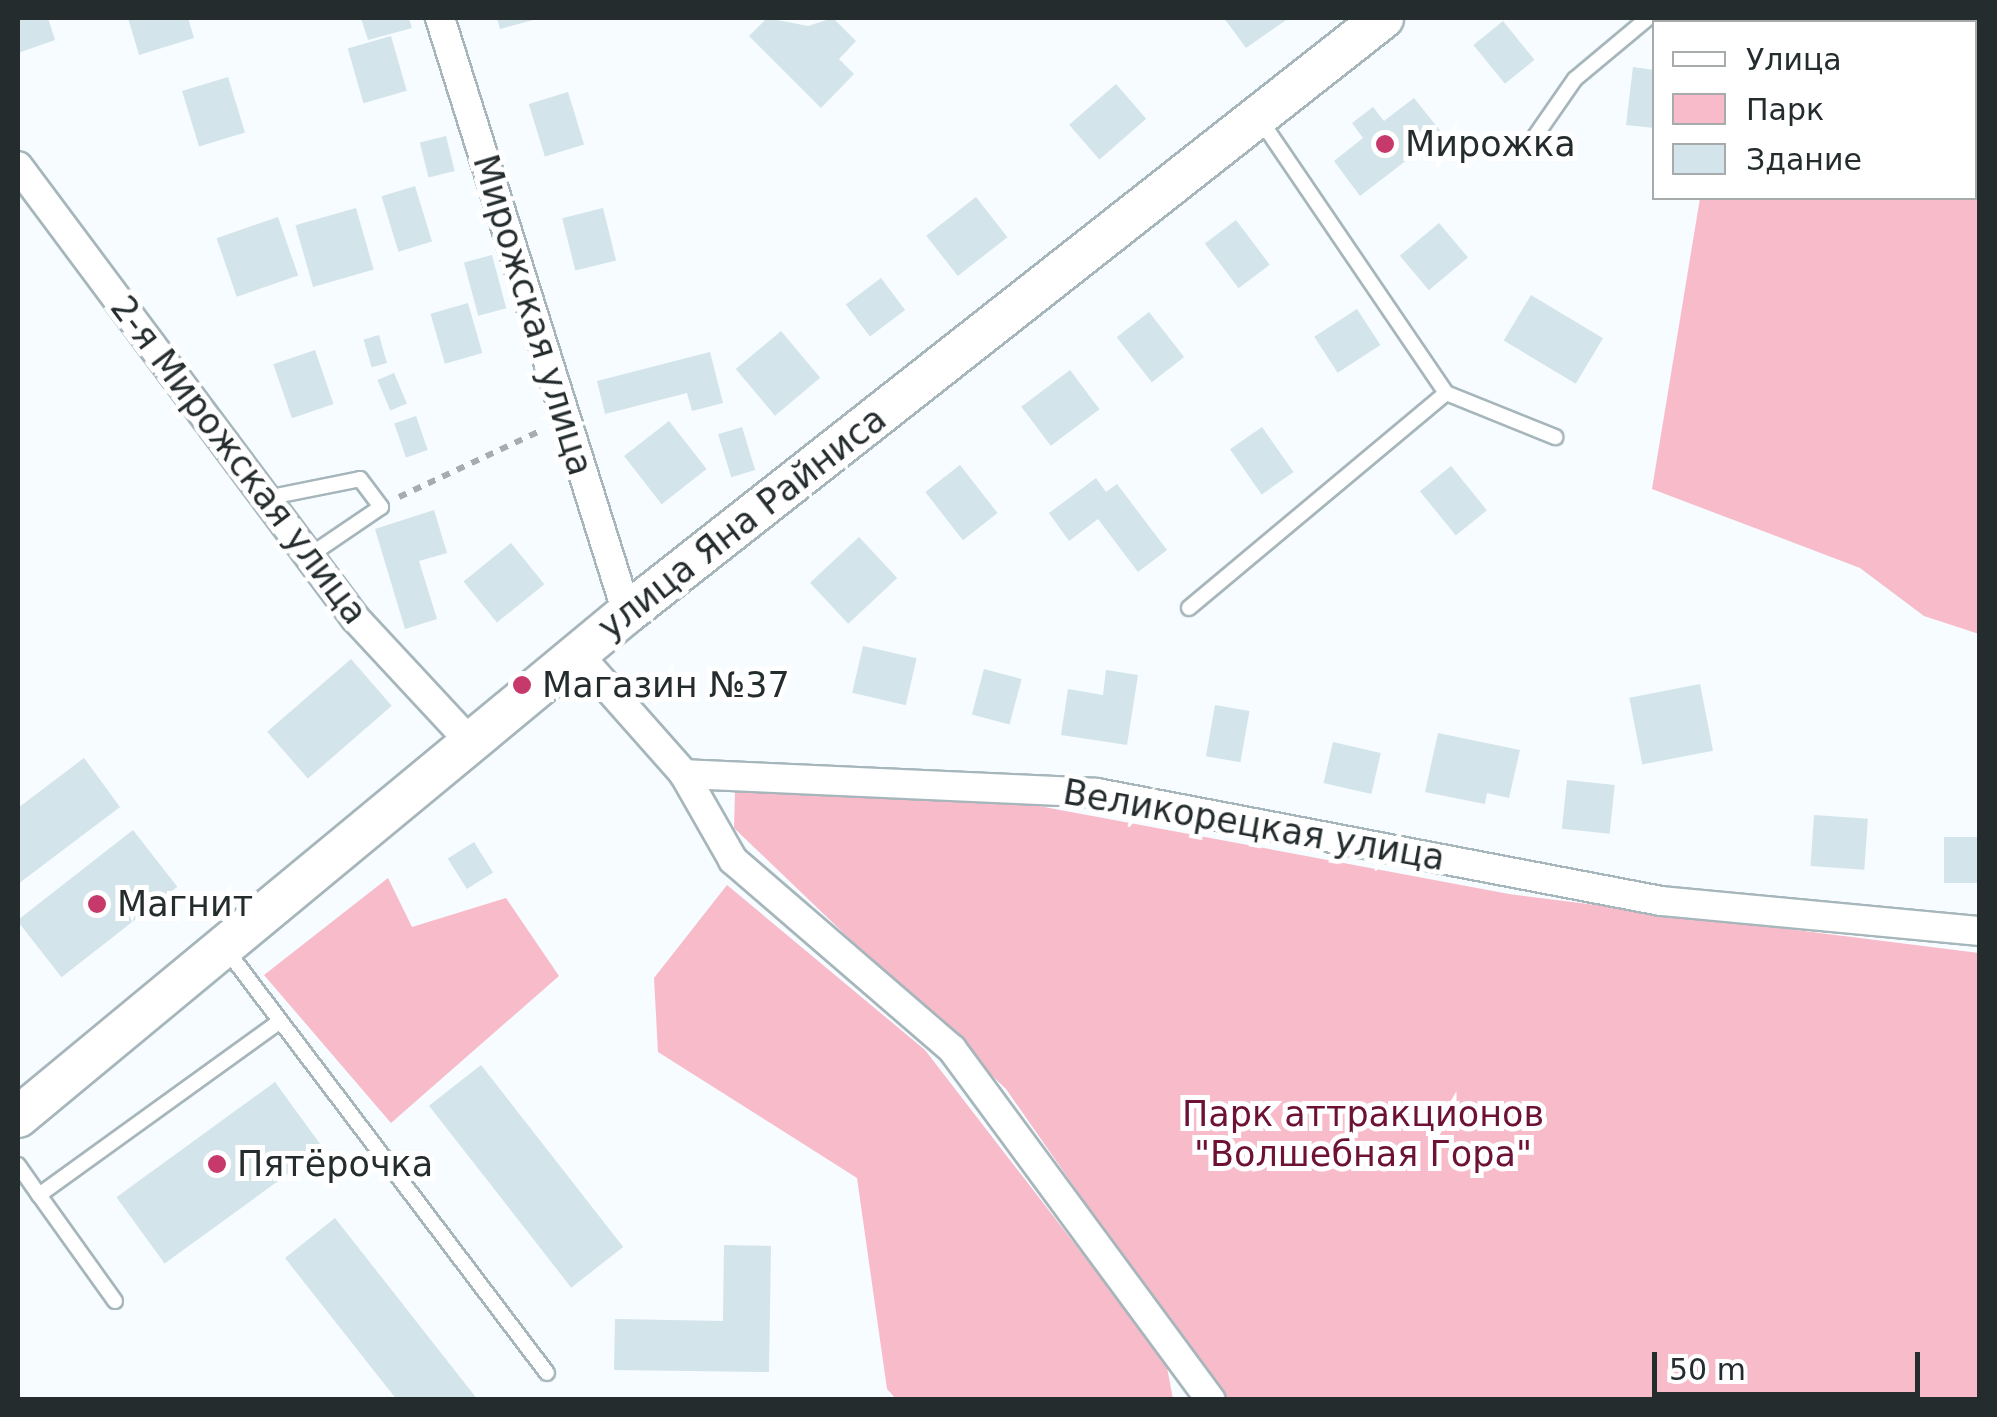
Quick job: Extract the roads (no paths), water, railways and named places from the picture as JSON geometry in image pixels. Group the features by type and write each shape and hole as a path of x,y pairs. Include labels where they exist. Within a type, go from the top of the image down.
{"street":[{"name":"Мирожская улица","path":"440,18 627,613"},
{"name":"улица Яна Райниса","path":"18,1117 627,613 1383,18"},
{"name":"2-я Мирожская улица","path":"18,166 309,556 472,744"},
{"path":"578,654 684,774 734,860 952,1049 1211,1400"},
{"name":"Великорецкая улица","path":"684,774 1097,793 1661,901 1980,931"}],"lane":[{"path":"1527,148 1575,79 1648,18"},
{"path":"1258,116 1446,393 1555,437"},
{"path":"1189,608 1446,393"},
{"path":"266,498 360,479 381,508 309,556"},
{"path":"224,947 547,1373"},
{"path":"39,1195 279,1022"},
{"path":"18,1165 115,1301"}],"place":[{"name":"Мирожка","path":"1385,144"},
{"name":"Магазин №37","path":"522,685"},
{"name":"Магнит","path":"97,904"},
{"name":"Пятёрочка","path":"217,1164"}],"park label":[{"name":"Парк аттракционов \"Волшебная Гора\"","path":"1363,1134"}]}
